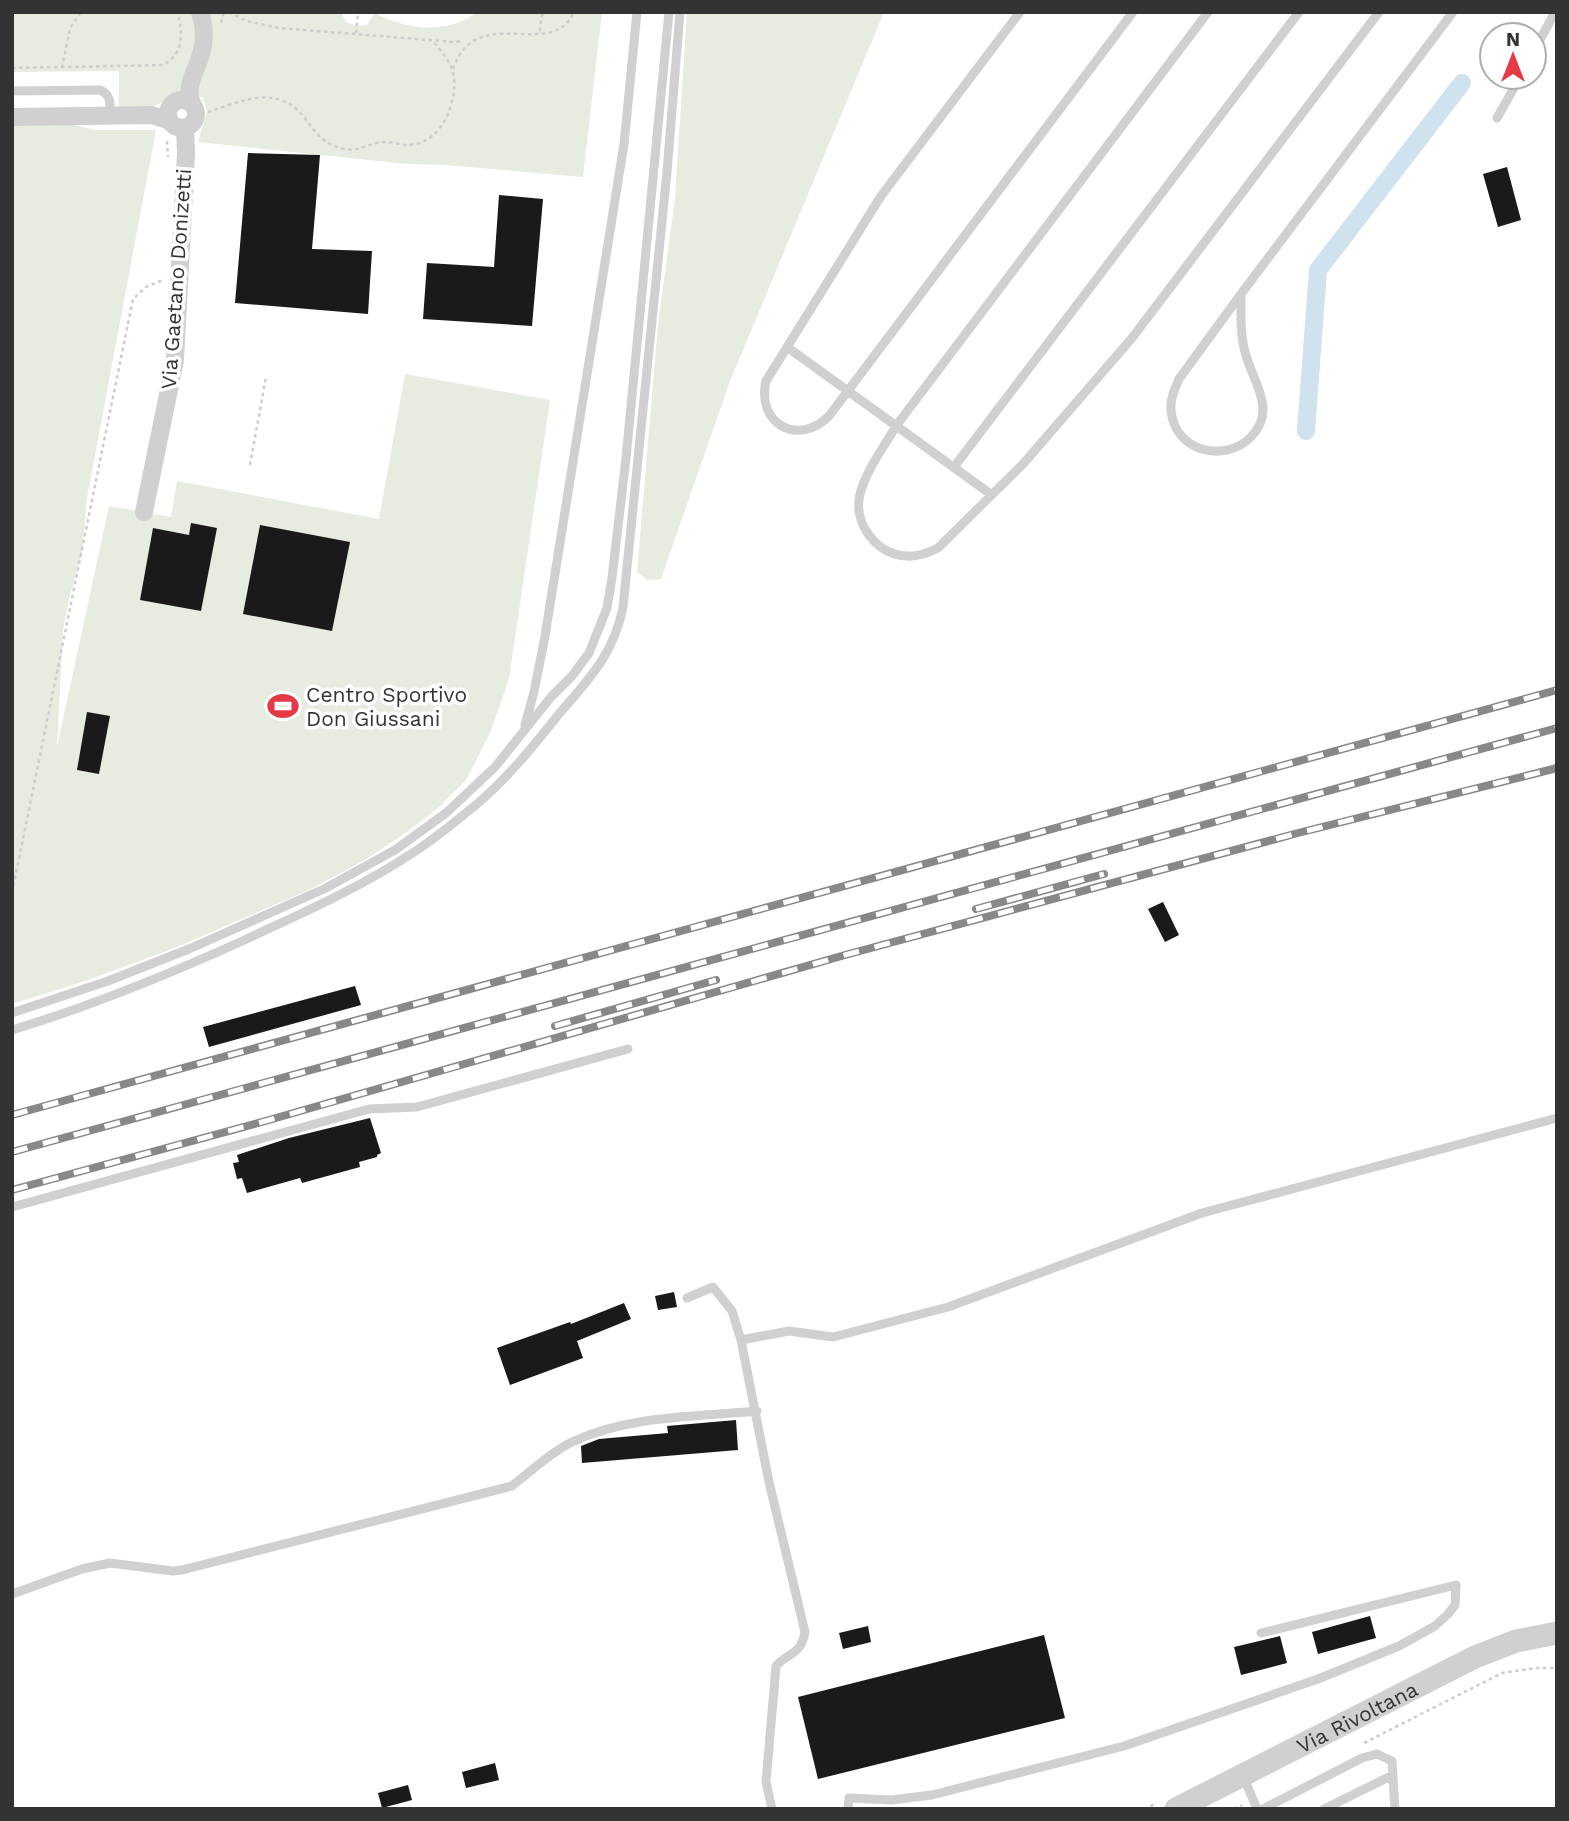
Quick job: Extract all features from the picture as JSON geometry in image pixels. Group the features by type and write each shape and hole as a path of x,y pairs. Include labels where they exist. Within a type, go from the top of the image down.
{"street":[{"path":"197,109 188,96 203,46 200,12"},
{"name":"Via Gaetano Donizetti","path":"144,512 175,360 186,153 177,124 195,118 197,109"},
{"path":"12,117 152,115 177,124"},
{"name":"Via Rivoltana","path":"1177,1809 1203,1803 1243,1776 1452,1668 1496,1648 1551,1635"}],"lane":[{"path":"523,733 545,636 624,144 638,12"},
{"path":"12,1013 108,981 189,949 324,889 395,850 446,813 495,767 589,653 607,608 626,458 670,12"},
{"path":"12,1030 105,1000 176,971 287,921 369,879 414,852 479,802 530,751 601,664 616,633 623,607 667,172 680,12"},
{"path":"1020,12 881,196 766,381 764,404 776,423 797,431 820,425 1133,12"},
{"path":"1208,12 896,426 860,495 859,512 864,529 874,542 888,552 905,556 923,555 938,548 1023,464 1132,338 1379,12"},
{"path":"954,467 1299,12"},
{"path":"1241,293 1241,331 1245,354 1263,396 1261,421 1244,444 1223,452 1211,452 1199,449 1180,434 1174,422 1172,393 1179,379 1241,293 1453,12"},
{"path":"12,91 100,90 110,99 110,116"},
{"path":"1497,118 1512,91"},
{"path":"787,347 992,495"},
{"path":"12,1207 369,1109 417,1107 628,1049"},
{"path":"741,1340 789,1331 833,1337 924,1314 969,1300 1202,1213 1557,1118"},
{"path":"687,1298 713,1287 732,1311 741,1340 769,1482 805,1632 803,1642 795,1653 776,1666 766,1782 772,1809"},
{"path":"12,1594 82,1569 110,1563 173,1572 502,1489 512,1486 569,1443 619,1426 645,1421 757,1411"},
{"path":"848,1809 849,1798 891,1800 932,1795 1124,1746 1318,1679 1399,1646 1435,1626 1455,1605 1456,1586 1261,1633"},
{"path":"1263,1809 1362,1758 1377,1754 1392,1761 1395,1809"},
{"path":"1324,1809 1393,1775"},
{"path":"1243,1776 1255,1804"}],"path":[{"path":"62,68 70,28 80,12"},
{"path":"12,68 163,65 172,61 182,43 178,12"},
{"path":"229,12 263,26 463,41"},
{"path":"356,34 358,12"},
{"path":"540,31 544,12"},
{"path":"533,28 540,31 557,29 567,24 574,12"},
{"path":"453,69 463,41 468,36"},
{"path":"197,109 268,97 294,106 321,139 333,146 359,150 384,142 406,146 417,144 429,139 446,119 453,104 453,69 443,52 431,40"},
{"path":"12,893 134,299 146,287 179,274"},
{"path":"250,465 266,377"},
{"path":"1365,1743 1502,1673 1557,1668"},
{"path":"1234,1809 1255,1804"}],"shaded area":[{"path":"12,12 341,12 346,22 357,26 367,25 375,13 400,23 427,28 453,24 477,12 602,12 583,177 407,164 198,142 207,112 203,97 176,96 152,107 119,107 119,71 12,72"},
{"path":"687,12 884,12 730,381 661,579 647,580 637,572 658,325 675,198"},
{"name":"Centro Sportivo Don Giussani","path":"50,119 95,130 156,130 87,498 82,553 63,630 57,747 109,506 171,517 177,481 379,519 405,374 550,400 509,679 490,733 466,780 438,808 407,832 363,861 307,891 172,949 12,1004 12,124"}],"building":[{"path":"248,153 320,155 312,249 372,251 368,314 235,303"},
{"path":"1507,167 1521,220 1498,227 1483,174"},
{"path":"499,195 543,199 532,326 423,319 427,263 494,267"},
{"path":"191,523 217,528 201,611 140,600 153,528 189,535"},
{"path":"260,525 350,542 332,631 243,614"},
{"path":"87,712 110,716 99,774 77,770"},
{"path":"1163,902 1179,935 1165,942 1148,909"},
{"path":"355,986 361,1005 209,1047 203,1027"},
{"path":"370,1118 381,1153 377,1157 359,1162 360,1167 302,1183 300,1178 247,1193 242,1178 237,1179 233,1163 239,1162 237,1155 289,1138"},
{"path":"674,1292 677,1307 658,1310 655,1296"},
{"path":"624,1303 631,1319 577,1341 583,1358 510,1385 497,1348"},
{"path":"736,1420 738,1450 582,1463 581,1446 599,1439 668,1433 667,1426"},
{"path":"1370,1616 1376,1638 1318,1654 1312,1632"},
{"path":"868,1626 871,1642 843,1649 839,1633"},
{"path":"1044,1635 1065,1718 818,1779 798,1697"},
{"path":"1280,1636 1287,1663 1241,1675 1234,1647"},
{"path":"495,1763 499,1780 466,1788 462,1772"},
{"path":"408,1785 412,1800 382,1808 378,1793"}],"waterway":[{"path":"1306,431 1318,270 1462,83"}],"railway":[{"path":"12,1115 1557,690"},
{"path":"12,1152 1557,728"},
{"path":"12,1190 269,1120 845,955 1298,833 1557,768"},
{"path":"976,909 1104,874"},
{"path":"555,1026 716,980"}],"place":[{"name":"Centro Sportivo Don Giussani","path":"283,706"}]}
